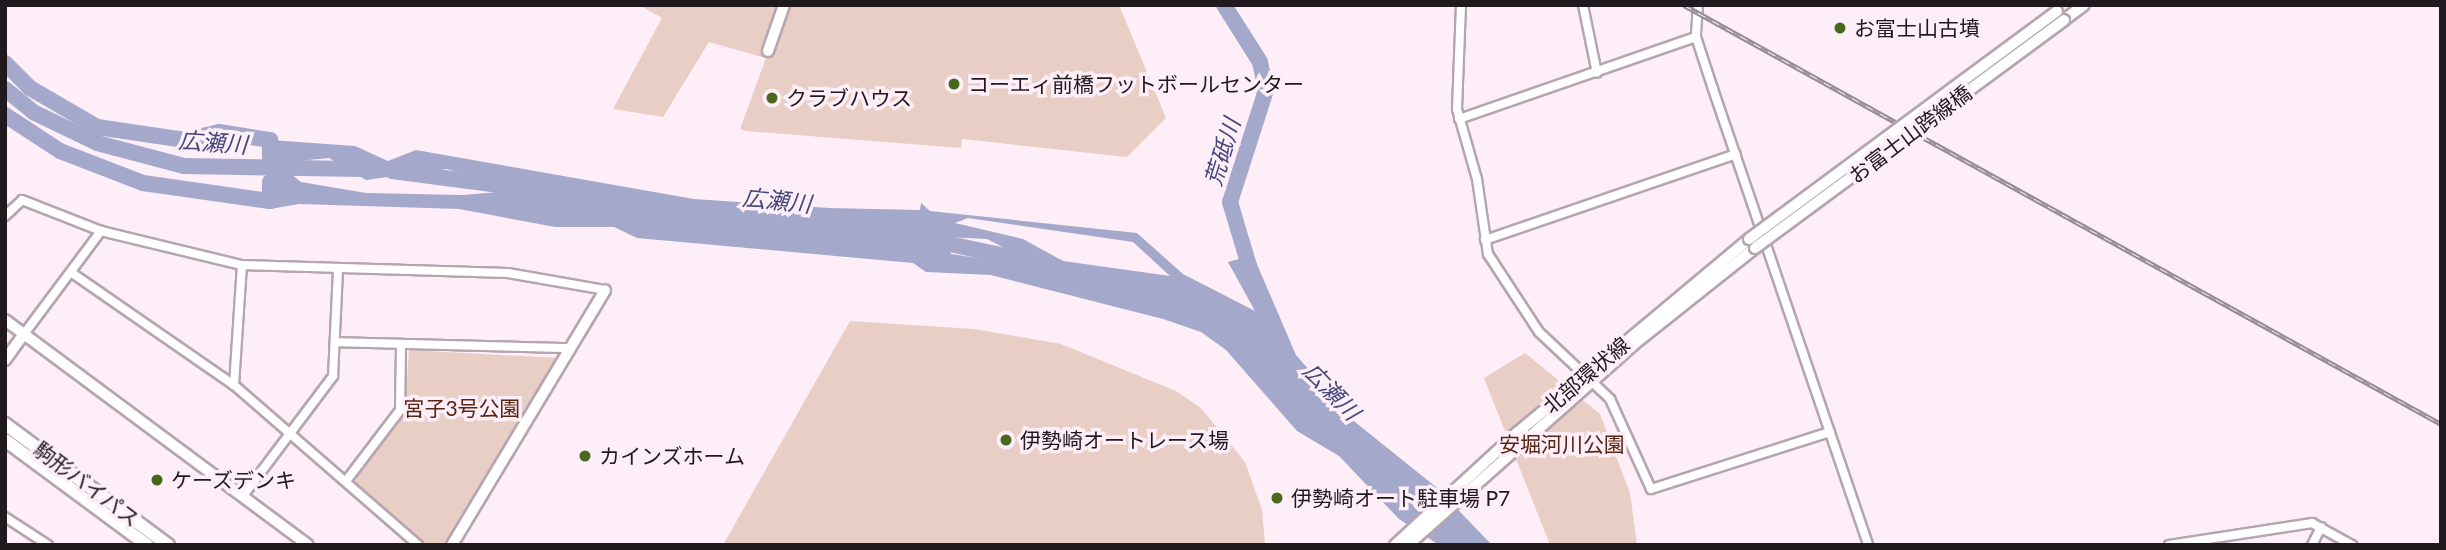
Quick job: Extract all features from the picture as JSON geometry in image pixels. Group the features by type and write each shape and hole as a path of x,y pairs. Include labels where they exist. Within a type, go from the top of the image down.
{"main road":[{"name":"駒形バイパス","path":"5,424 168,545"},
{"name":"駒形バイパス","path":"5,440 147,545"}],"street":[{"path":"768,51 784,5"},
{"path":"1461,5 1459,119 1477,179 1485,240 1521,308 1585,381 1615,407 1656,492 1830,432"},
{"path":"1583,5 1597,73"},
{"path":"1698,5 1696,37 1868,545"},
{"path":"2062,12 2084,5"},
{"name":"お富士山跨線橋","path":"1752,244 2062,12"},
{"path":"1459,119 1696,37"},
{"path":"1485,240 1736,154"},
{"path":"5,216 22,200 101,231 242,265 508,273 605,290 453,545"},
{"path":"5,360 101,231"},
{"name":"北部環状線","path":"1395,545 1585,381 1752,244"},
{"path":"234,385 242,265"},
{"path":"243,496 333,376 338,268"},
{"path":"72,273 234,385 418,545"},
{"path":"5,320 308,545"},
{"path":"335,342 568,348"},
{"path":"346,481 400,410 401,345"},
{"name":"北部環状線","path":"1408,545 1585,381"},
{"path":"5,517 48,545"},
{"path":"2169,545 2312,523 2353,545"},
{"path":"2312,545 2321,527"}],"green space":[{"name":"コーエィ前橋フットボールセンター","path":"639,5 1119,5 1166,118 1127,157 962,139 961,148 746,131 740,129 766,58 709,42 663,117 613,109 662,18"},
{"name":"伊勢崎オートレース場","path":"850,321 974,329 1061,344 1176,391 1201,408 1245,462 1262,510 1265,545 723,545"},
{"name":"宮子3号公園","path":"409,350 559,358 445,545 425,545 354,482 405,409"},
{"name":"安堀河川公園","path":"1525,353 1600,414 1630,493 1637,545 1550,545 1484,378"}],"water":[{"path":"270,140 355,146 388,161 416,150 694,199 829,208 920,210 921,203 930,211 1137,233 1183,274 1255,311 1228,262 1253,255 1296,355 1355,422 1436,487 1492,545 1439,545 1399,519 1339,456 1297,431 1226,350 1201,332 1163,319 991,275 926,272 913,263 637,238 614,227 555,227 459,209 299,204 270,209","holes":["329,158 366,180 447,169 503,185 498,192 463,195 366,193 301,182 291,174 298,161","968,218 1133,242 1170,276 1063,261 1023,239 955,223","946,237 987,239 1041,267 951,254"]}],"waterway":[{"name":"荒砥川","path":"1224,5 1260,62 1266,90 1230,202 1252,276"},
{"path":"5,63 30,88 97,127 185,140 219,132 270,140 270,160"},
{"name":"広瀬川","path":"5,89 33,112 97,143 184,166 363,169"},
{"path":"5,115 60,151 143,183 270,201 270,182"},
{"name":"広瀬川","path":"392,171 522,188"},
{"name":"広瀬川","path":"926,239 1058,267"}],"railway":[{"path":"1684,5 2441,424"}],"place":[{"name":"お富士山古墳","path":"1840,28"},
{"name":"コーエィ前橋フットボールセンター","path":"954,84"},
{"name":"クラブハウス","path":"772,98"},
{"name":"伊勢崎オートレース場","path":"1006,440"},
{"name":"カインズホーム","path":"585,456"},
{"name":"ケーズデンキ","path":"157,480"},
{"name":"伊勢崎オート駐車場 P7","path":"1277,498"}]}
